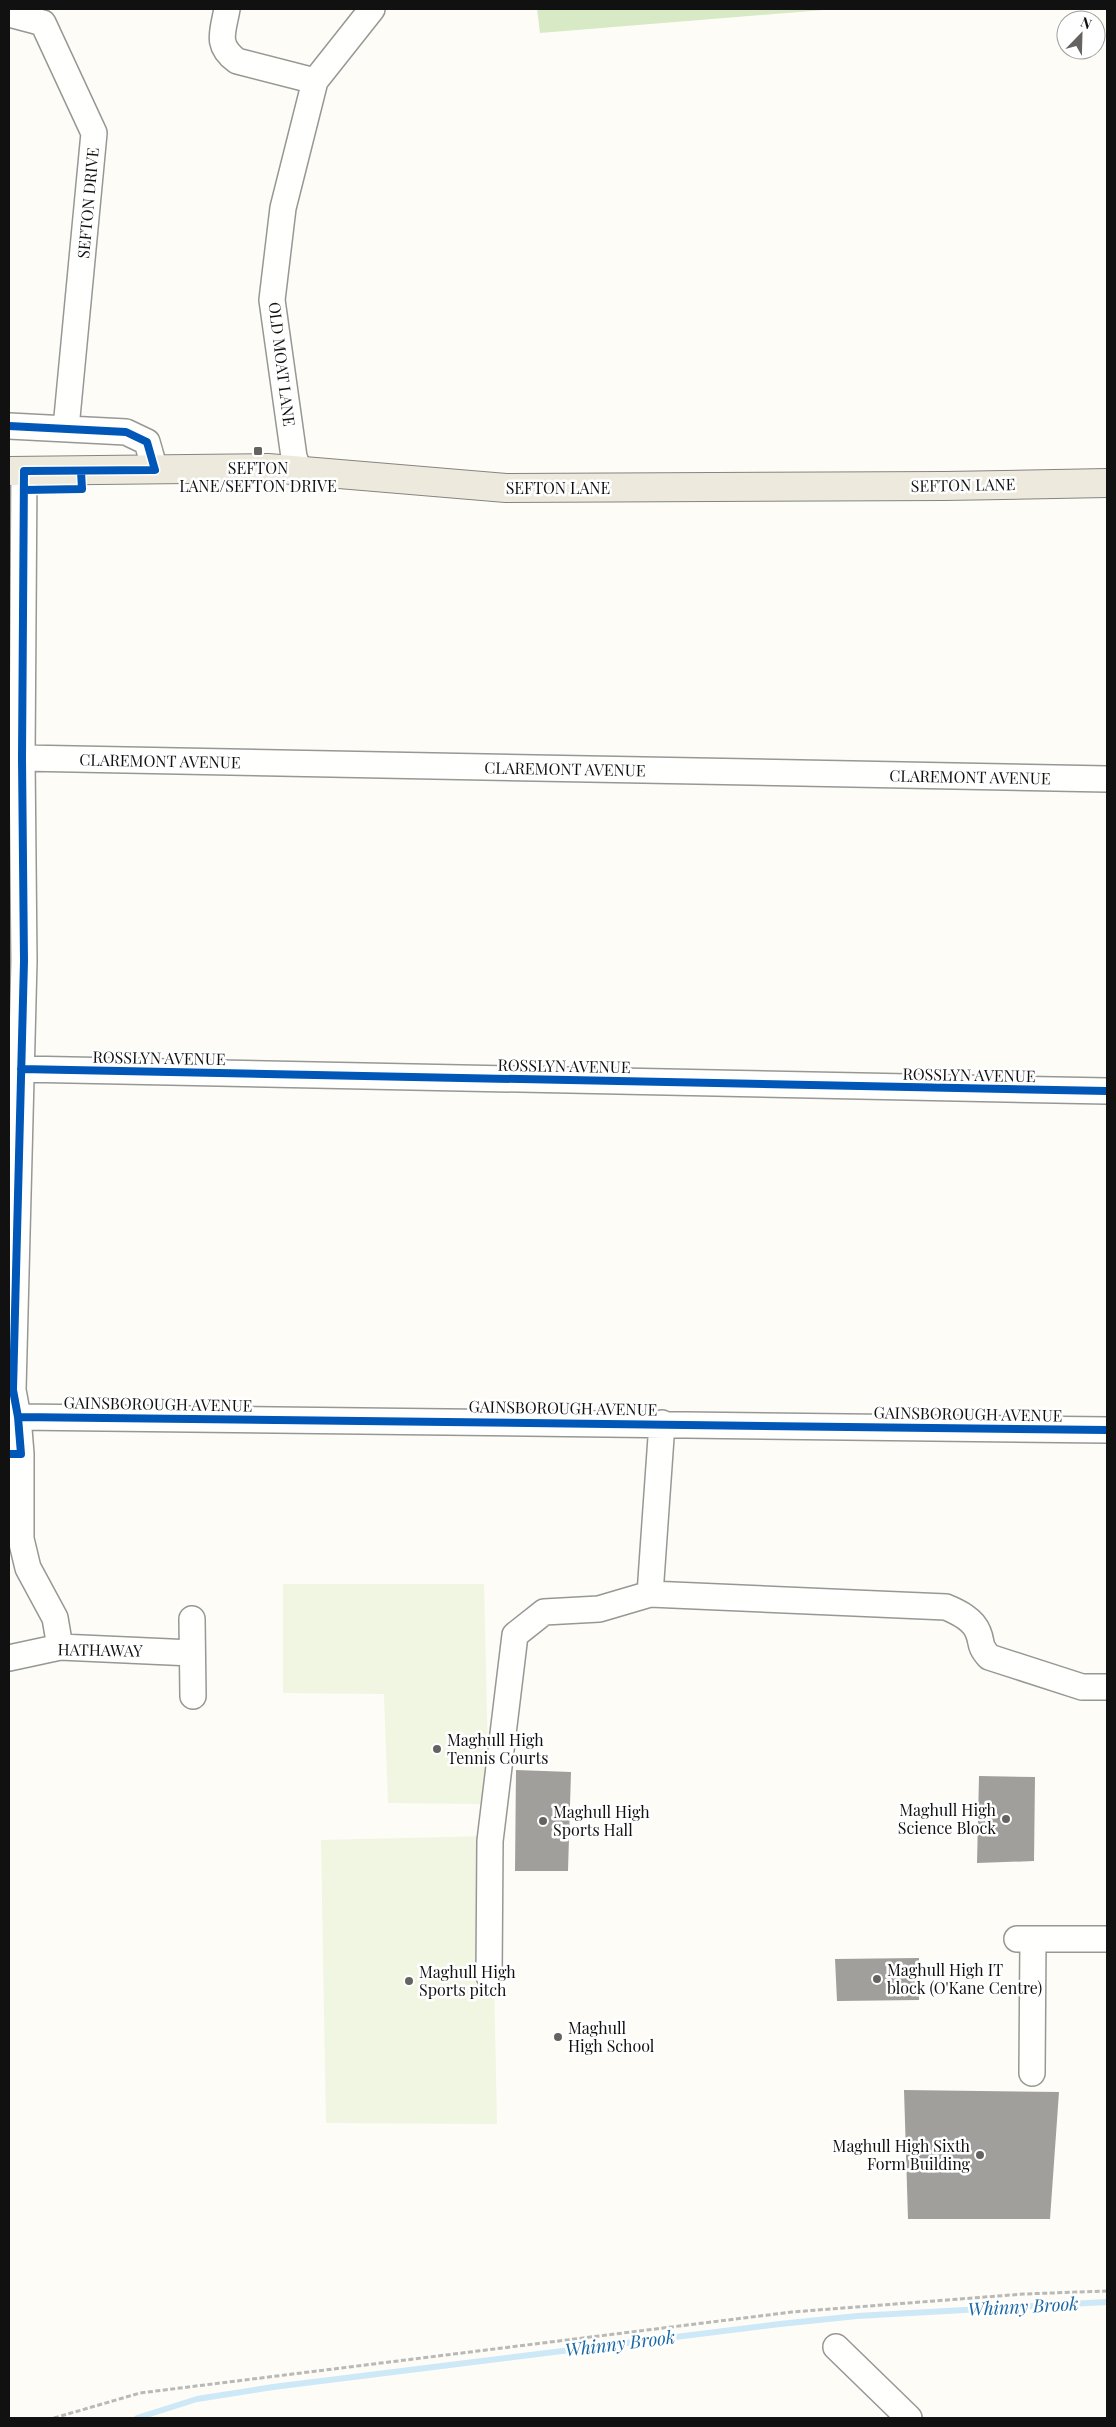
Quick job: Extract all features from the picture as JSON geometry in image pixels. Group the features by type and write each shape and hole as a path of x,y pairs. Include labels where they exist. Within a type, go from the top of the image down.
{"main road":[{"name":"SEFTON LANE","path":"17,471 268,468 506,488 945,486 1107,482"}],"street":[{"path":"227,9 221,41 226,53 237,60 315,81 372,9"},
{"name":"SEFTON DRIVE","path":"9,14 43,23 94,133 66,428"},
{"name":"OLD MOAT LANE","path":"299,470 294,457 272,300 283,208 315,81"},
{"path":"9,426 126,432 147,442 154,470"},
{"path":"17,471 16,513 22,758 16,878 16,961 21,1069 13,1229 13,1390 18,1416 15,1454 23,1554 55,1618 60,1648"},
{"name":"CLAREMONT AVENUE","path":"22,758 1107,779"},
{"name":"ROSSLYN AVENUE","path":"21,1069 1107,1091"},
{"name":"GAINSBOROUGH AVENUE","path":"18,1416 1107,1430"},
{"path":"650,1594 662,1456 662,1423"},
{"path":"489,1976 490,1841 515,1634 544,1612 599,1609 650,1594 946,1607 970,1620 978,1632 980,1647 989,1657 1082,1686 1107,1687"},
{"path":"192,1619 192,1696"},
{"name":"HATHAWAY","path":"9,1658 60,1648 192,1653"},
{"path":"1032,2073 1025,1939 1107,1939"},
{"path":"836,2347 909,2418"}],"path":[{"path":"54,2418 140,2393 782,2313 949,2299 1107,2292"}],"shaded area":[{"path":"9,499 17,499 9,731"}],"green space":[{"path":"537,9 836,9 540,33"},
{"name":"Maghull High Tennis Courts","path":"283,1584 484,1584 489,1804 388,1803 384,1694 283,1693"},
{"name":"Maghull High Sports pitch","path":"491,1836 497,2124 326,2123 321,1840"}],"building":[{"name":"Maghull High Sports Hall","path":"516,1770 571,1772 568,1871 515,1871"},
{"name":"Maghull High Science Block","path":"979,1776 1035,1777 1034,1861 977,1863"},
{"name":"Maghull High IT block (O'Kane Centre)","path":"919,1958 919,2000 837,2001 835,1959"},
{"name":"Maghull High Sixth Form Building","path":"904,2090 1059,2092 1050,2219 908,2219"}],"waterway":[{"name":"Whinny Brook","path":"137,2418 197,2399 273,2387 780,2324 857,2316 1107,2302"}],"cycle path":[{"path":"9,426 126,432 147,442 155,470 24,471 22,758 24,961 13,1390 18,1417 21,1454 9,1454"},
{"path":"24,490 82,489 81,471"},
{"path":"21,1069 1107,1091"},
{"path":"18,1417 1107,1430"}],"place":[{"name":"SEFTON LANE/SEFTON DRIVE","path":"258,451"},
{"name":"Maghull High Tennis Courts","path":"437,1749"},
{"name":"Maghull High Science Block","path":"1006,1819"},
{"name":"Maghull High Sports Hall","path":"543,1821"},
{"name":"Maghull High IT block (O'Kane Centre)","path":"877,1979"},
{"name":"Maghull High Sports pitch","path":"409,1981"},
{"name":"Maghull High School","path":"558,2037"},
{"name":"Maghull High Sixth Form Building","path":"980,2155"}]}
